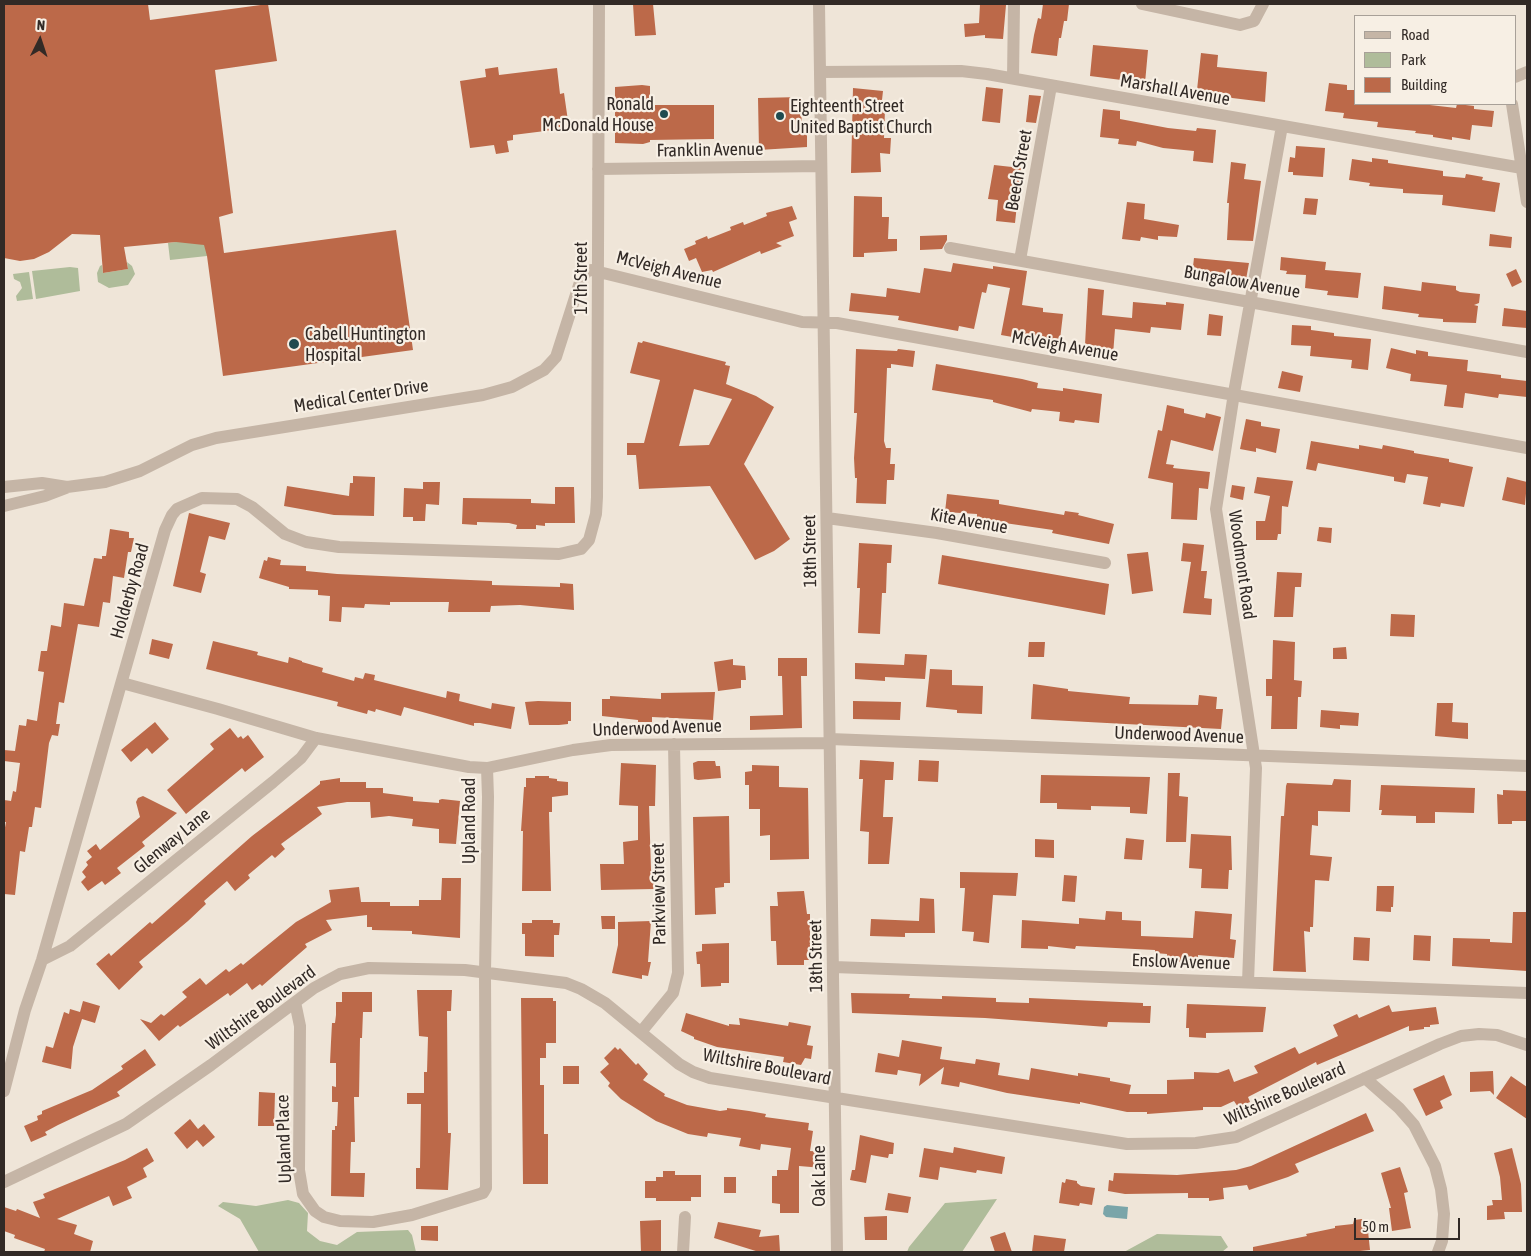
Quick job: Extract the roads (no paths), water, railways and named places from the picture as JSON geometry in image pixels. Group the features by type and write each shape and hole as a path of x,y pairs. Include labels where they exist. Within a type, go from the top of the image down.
{"street":[{"name":"17th Street","path":"581,548 589,540 596,514 599,270 599,4"},
{"name":"18th Street","path":"819,4 836,1098"},
{"path":"1013,78 1014,4"},
{"path":"1142,4 1240,25 1254,21 1263,4"},
{"name":"Marshall Avenue","path":"820,72 961,71 1013,78 1522,168"},
{"name":"Beech Street","path":"1020,260 1051,86"},
{"path":"1512,105 1527,202"},
{"name":"Woodmont Road","path":"1248,982 1256,777 1216,518 1216,502 1282,126"},
{"name":"Franklin Avenue","path":"598,169 821,166"},
{"name":"Bungalow Avenue","path":"950,248 1527,352"},
{"name":"Medical Center Drive","path":"4,487 42,484 67,487 86,486 125,477 192,445 233,434 474,396 512,387 544,370 556,357 583,276 591,270 599,270"},
{"name":"McVeigh Avenue","path":"599,270 802,322 838,323 1527,448"},
{"name":"Medical Center Drive","path":"4,506 45,496 67,487"},
{"name":"Holderby Road","path":"4,1091 25,1010 42,960 165,530 172,515 178,509 193,500 211,497 237,499 252,506 285,534 321,546 377,550 548,554 581,548"},
{"name":"Kite Avenue","path":"827,518 937,532 1105,563"},
{"name":"Upland Road","path":"122,683 316,738 437,763 487,768 485,972 486,1188"},
{"name":"Glenway Lane","path":"42,960 70,946 274,782 301,758 316,738"},
{"name":"Underwood Avenue","path":"487,768 594,746 830,741 1527,766"},
{"name":"Parkview Street","path":"642,1032 672,993 678,973 674,744"},
{"name":"Enslow Avenue","path":"834,966 1527,993"},
{"name":"Wiltshire Boulevard","path":"4,1182 126,1124 326,981 354,970 420,968 485,972 554,980 582,988 605,1002 666,1054 693,1072 710,1078 1109,1142 1148,1144 1196,1143 1236,1137 1461,1036 1497,1035 1527,1045"},
{"name":"Upland Place","path":"295,1002 300,1026 300,1177 303,1194 315,1211 324,1217 340,1221 373,1222 412,1215 477,1197 486,1188"},
{"path":"1365,1078 1399,1108 1414,1125 1435,1166 1441,1188 1444,1214 1442,1241 1438,1252"},
{"name":"Oak Lane","path":"836,1098 837,1252"},
{"path":"683,1252 684,1217"}],"water":[{"path":"1107,1205 1128,1207 1127,1219 1106,1217 1103,1214 1104,1207"}],"place":[{"name":"Ronald McDonald House","path":"664,114"},
{"name":"Eighteenth Street United Baptist Church","path":"780,116"},
{"name":"Cabell Huntington Hospital","path":"294,344"}]}
